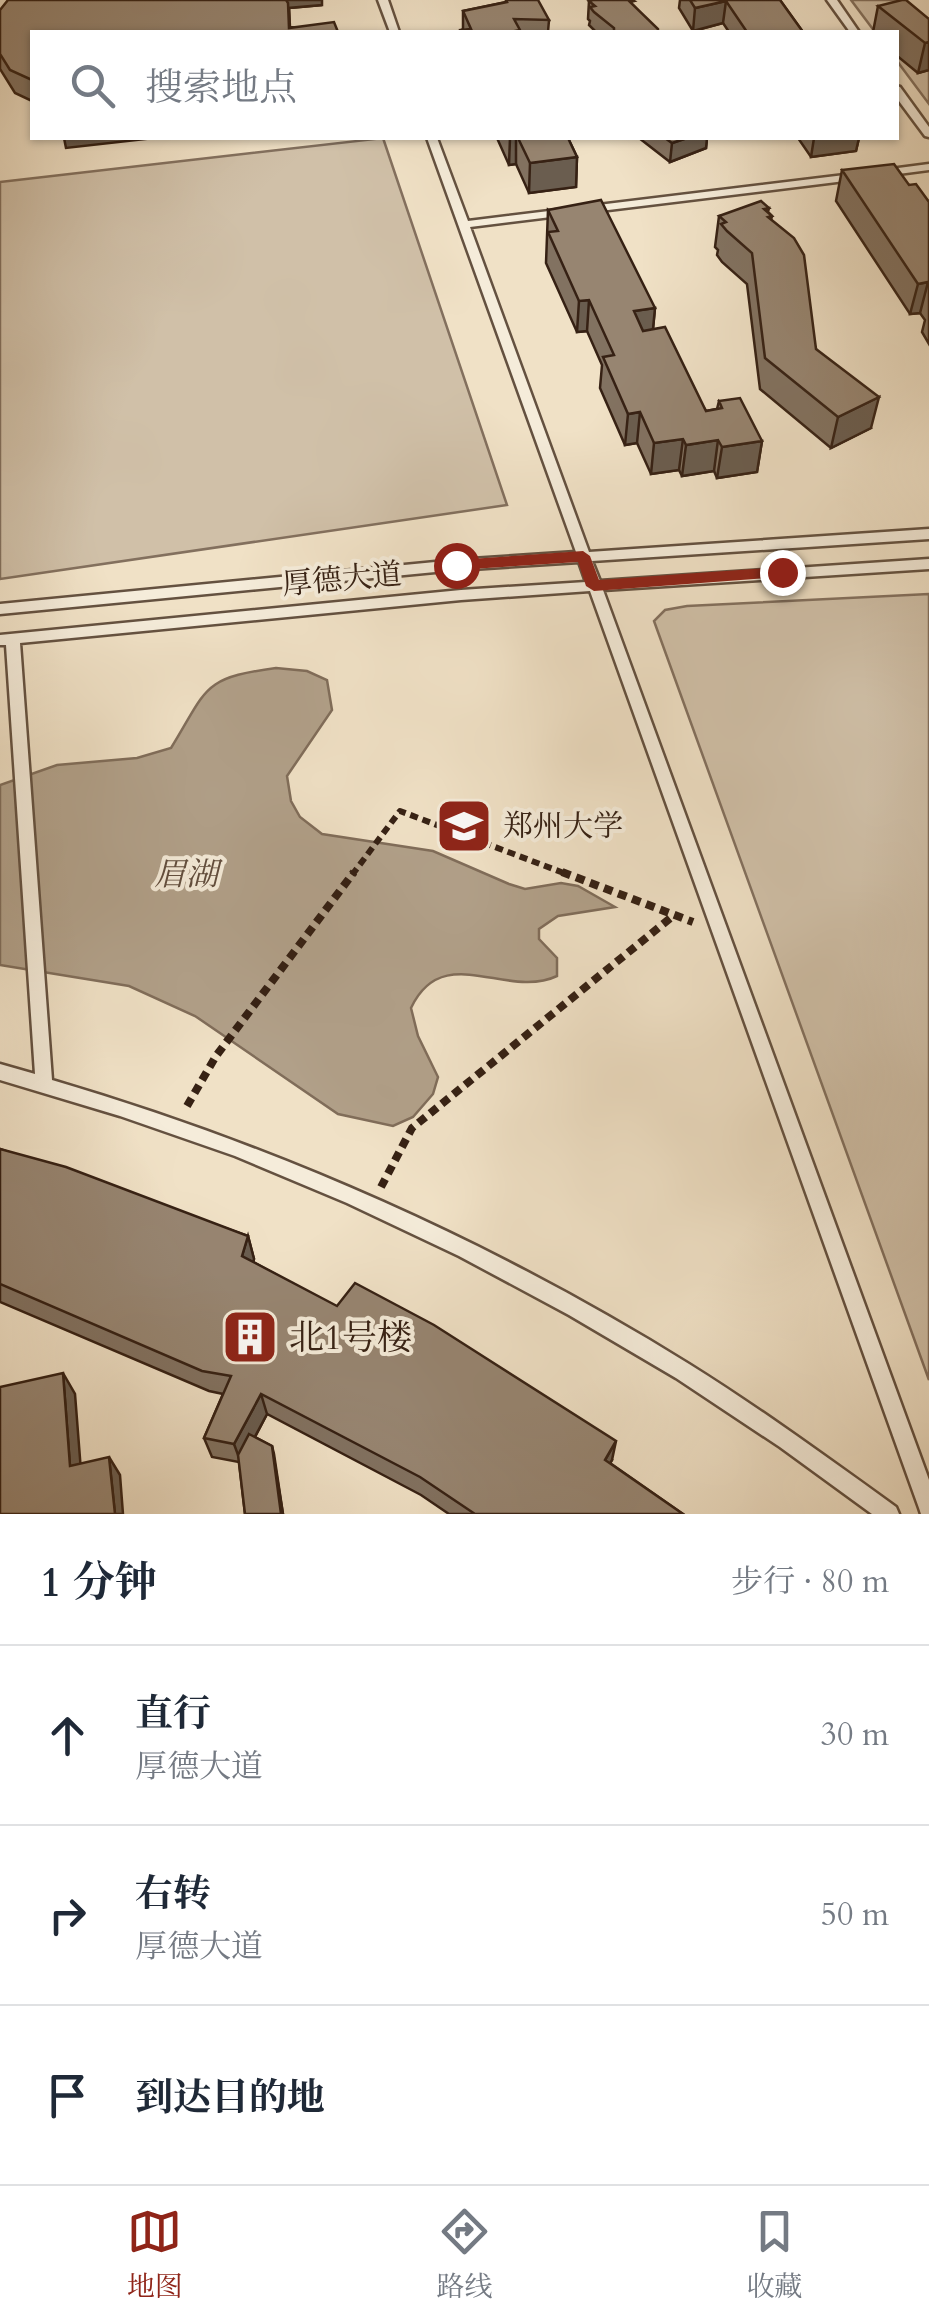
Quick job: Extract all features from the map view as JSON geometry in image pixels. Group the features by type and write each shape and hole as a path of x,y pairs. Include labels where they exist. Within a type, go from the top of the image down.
{"lane":[{"path":"383,0 393,30"},
{"path":"832,0 854,30"},
{"path":"899,93 929,134"},
{"path":"433,140 929,1508"},
{"path":"463,225 929,167"},
{"name":"厚德大道","path":"0,609 583,556 929,534"},
{"name":"厚德大道","path":"6,640 594,586 929,564"},
{"path":"6,640 20,737 44,1084"},
{"path":"0,1072 176,1125 372,1203 518,1275 628,1337 739,1408 889,1514"}],"path":[{"path":"176,1125 216,1056 400,811 720,932"},
{"path":"372,1203 412,1128 674,915"}],"shaded area":[{"path":"851,0 905,0 929,31 929,104 899,64 899,30 874,30"},
{"path":"384,140 507,505 0,579 0,182"},
{"path":"929,594 929,1380 654,621 665,610 687,606"}],"water":[{"name":"眉湖","path":"276,668 307,671 327,680 332,710 287,776 291,801 300,817 322,834 433,851 525,889 561,883 578,886 615,907 558,916 539,929 539,939 557,958 557,976 518,982 458,974 440,978 424,988 411,1008 418,1036 438,1077 433,1094 413,1117 393,1126 338,1114 195,1016 129,986 0,965 0,785 57,765 137,758 171,748 209,689 233,676"}],"building":[{"path":"8,0 286,0 289,28 334,22 337,30 30,30 30,79 10,70 0,54 0,10"},
{"path":"538,0 549,20 514,19 520,30 461,30 471,29 463,11"},
{"path":"632,0 658,30 614,30 594,12 590,7 595,6 589,1"},
{"path":"690,0 780,0 802,30 746,30 726,1 695,8"},
{"path":"902,0 929,19 929,42 925,43 878,6"},
{"path":"519,140 569,140 577,157 530,163"},
{"path":"894,164 909,185 916,184 929,202 929,284 918,284 842,170"},
{"path":"601,200 655,308 634,311 643,331 665,327 706,411 722,408 719,401 740,398 762,441 722,447 718,440 686,445 683,439 654,443 640,412 628,414 603,357 614,355 589,300 579,301 548,232 558,231 548,210"},
{"path":"761,201 769,208 764,209 772,216 768,217 794,238 804,255 816,349 879,397 838,417 765,358 752,253 727,231 721,224 726,222 719,216"},
{"name":"北1号楼","path":"0,1149 66,1167 248,1236 242,1256 337,1306 355,1283 434,1325 616,1441 605,1460 683,1514 475,1514 420,1477 261,1394 234,1444 204,1438 231,1376 202,1371 0,1284"},
{"path":"63,1373 70,1466 109,1457 115,1514 0,1514 0,1387"},
{"path":"249,1434 272,1446 281,1514 245,1514 238,1455"}],"place":[{"name":"郑州大学","path":"464,826"},
{"name":"北1号楼","path":"250,1337"}],"route":[{"path":"456,565 583,556 594,586 782,572"}]}
